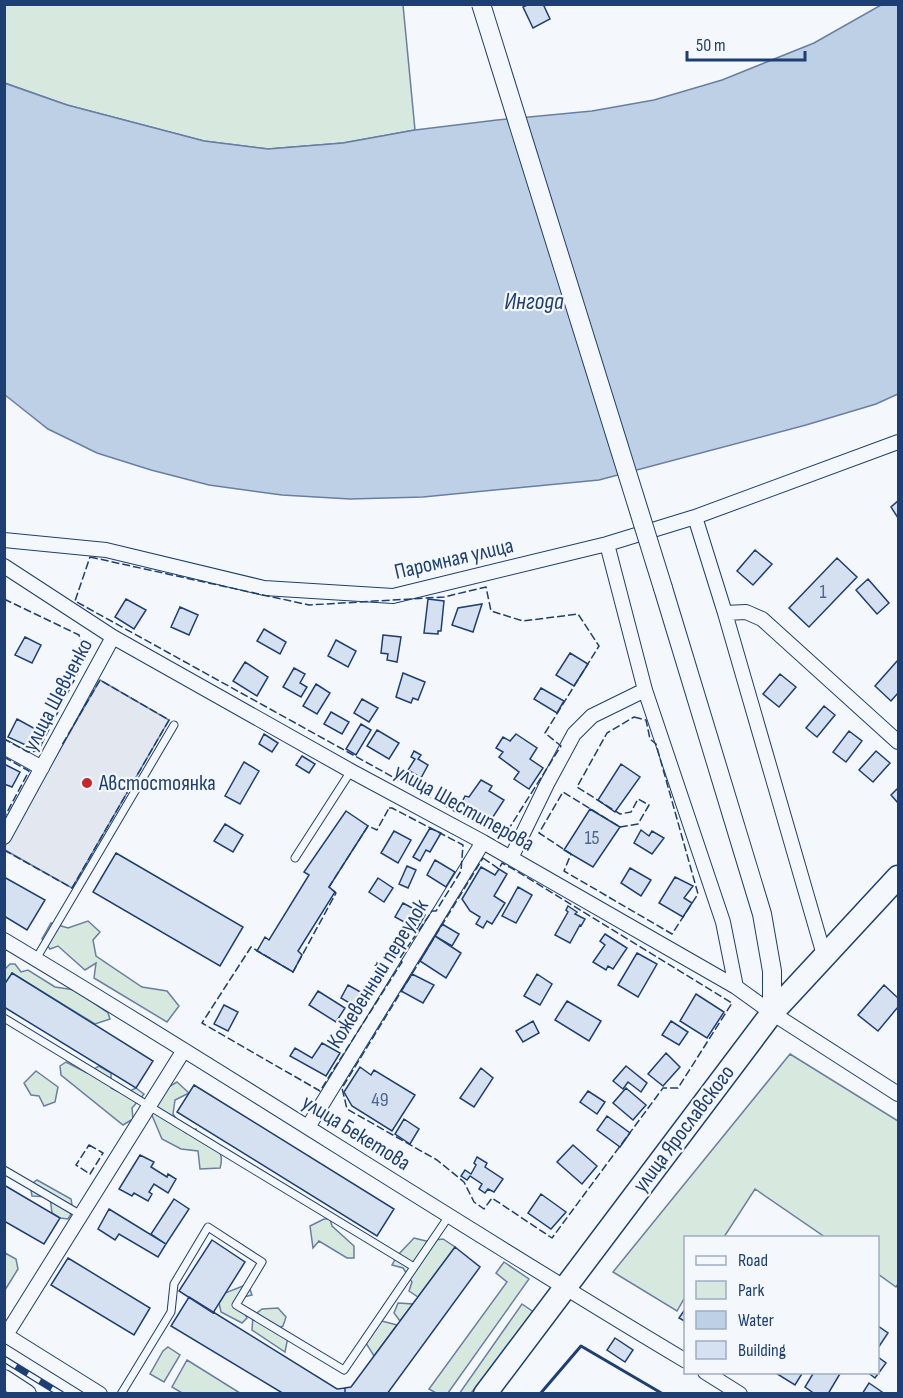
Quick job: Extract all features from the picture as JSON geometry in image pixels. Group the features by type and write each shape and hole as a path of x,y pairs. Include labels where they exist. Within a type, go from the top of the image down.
{"main road":[{"name":"улица Ярославского","path":"485,1394 772,1013 898,877"}],"street":[{"path":"481,4 762,914 772,971 772,1013"},
{"name":"Паромная улица","path":"4,540 106,550 264,588 393,596 607,544 695,517 898,442"},
{"path":"695,517 824,955"},
{"path":"607,544 645,690 723,922 736,987"},
{"name":"улица Шестиперова","path":"4,566 113,637 351,771 483,842 736,987 772,1013 898,1094"},
{"path":"725,613 746,612 762,619 898,742"},
{"name":"улица Шевченко","path":"4,837 113,637"},
{"path":"511,858 574,734 592,716 645,690"},
{"path":"4,747 42,768"},
{"name":"Кожевенный переулок","path":"308,1127 483,842"},
{"name":"улица Бекетова","path":"6,944 36,959 564,1288 684,1360"},
{"path":"100,1394 5,1335 184,1050"},
{"path":"708,1374 740,1394"},
{"path":"4,1380 27,1394"}],"lane":[{"path":"36,959 174,725"},
{"path":"295,858 351,771"},
{"path":"4,1018 414,1266"},
{"path":"4,1170 81,1215"},
{"path":"121,1394 171,1312 174,1284 208,1227 262,1262 236,1305 344,1370 449,1216"}],"green space":[{"path":"5,5 403,5 415,130 343,143 268,149 204,141 67,105 5,83"},
{"path":"88,921 100,932 93,940 96,956 142,987 167,991 179,1006 167,1022 94,978 96,963 85,970 58,946 50,949 42,939 51,923 68,928"},
{"path":"10,964 15,964 21,972 28,970 55,987 75,990 108,1013 110,1019 95,1024 12,973 5,985 5,969"},
{"path":"790,1054 898,1121 898,1284 896,1287 879,1275 879,1236 824,1236 755,1189 725,1236 684,1236 684,1299 677,1311 613,1272"},
{"path":"66,1062 87,1073 99,1066 111,1073 111,1088 123,1094 136,1088 144,1094 132,1108 133,1119 123,1125 61,1075 60,1066"},
{"path":"36,1071 58,1087 55,1102 44,1106 39,1096 31,1095 24,1083"},
{"path":"177,1082 189,1093 175,1100 173,1114 186,1133 196,1129 198,1135 213,1144 221,1156 220,1168 200,1169 198,1151 181,1149 162,1139 151,1113 158,1093"},
{"path":"37,1180 71,1199 73,1211 68,1219 60,1218 52,1213 50,1197 32,1196 30,1185"},
{"path":"324,1219 330,1219 332,1226 354,1246 354,1258 347,1258 319,1241 313,1248 310,1226"},
{"path":"414,1238 426,1241 443,1239 455,1247 418,1297 409,1291 412,1282 403,1268 392,1265 397,1256"},
{"path":"5,1253 16,1259 18,1269 5,1290"},
{"path":"504,1262 529,1279 448,1393 436,1393 429,1389 507,1282 496,1273"},
{"path":"248,1284 252,1295 240,1298 247,1318 242,1323 221,1312 219,1303 225,1293"},
{"path":"398,1303 413,1304 400,1321 394,1313"},
{"path":"522,1304 535,1313 471,1393 459,1394"},
{"path":"278,1308 286,1317 283,1326 273,1331 288,1337 285,1352 252,1330 253,1316 262,1309"},
{"path":"378,1320 397,1325 374,1356 364,1340"},
{"path":"168,1347 180,1355 164,1382 150,1374 163,1351"},
{"path":"187,1360 240,1393 182,1393 172,1387"}],"shaded area":[{"name":"Австостоянка","path":"100,680 169,720 72,888 5,850 5,845"}],"water":[{"name":"Ингода","path":"881,5 898,5 898,394 876,404 599,480 423,497 350,499 282,495 209,485 151,470 97,453 48,429 5,395 4,83 67,105 204,141 268,149 343,143 415,130 592,111 654,100 722,80 814,43"}],"building":[{"path":"529,4 543,4 550,19 533,28 523,7"},
{"path":"898,501 898,518 891,507"},
{"path":"755,550 772,564 753,585 737,571"},
{"path":"837,558 857,577 809,627 789,608"},
{"path":"868,579 889,603 877,614 856,590"},
{"path":"126,599 146,610 134,629 115,617"},
{"path":"428,599 444,601 441,631 438,631 438,634 424,633"},
{"path":"482,604 473,632 452,625 458,608"},
{"path":"180,607 198,615 189,635 171,627"},
{"path":"264,629 286,642 280,654 257,641"},
{"path":"383,635 401,637 397,662 387,660 388,654 381,653"},
{"path":"25,637 41,645 32,663 15,655"},
{"path":"336,640 356,651 348,667 328,656"},
{"path":"570,653 588,664 574,686 556,675"},
{"path":"898,660 898,693 891,701 875,686"},
{"path":"245,662 268,677 257,696 233,681"},
{"path":"294,668 305,674 300,683 307,687 301,697 283,687"},
{"path":"403,673 425,682 418,700 413,698 411,703 396,697"},
{"path":"780,674 796,687 779,707 763,694"},
{"path":"316,684 330,693 317,714 303,706"},
{"path":"541,688 564,701 557,713 534,699"},
{"path":"362,699 378,708 369,722 354,713"},
{"path":"824,706 835,715 817,737 806,728"},
{"path":"331,712 349,722 342,734 324,724"},
{"path":"17,719 39,731 30,747 8,737"},
{"path":"361,724 371,730 356,755 346,749"},
{"path":"377,730 399,743 389,759 367,746"},
{"path":"849,731 862,741 846,762 833,752"},
{"path":"264,734 278,743 272,752 259,744"},
{"path":"516,734 537,748 530,759 543,768 529,789 514,779 519,772 499,757 503,752 496,748 503,737 510,741"},
{"path":"414,751 421,755 418,759 428,765 421,778 408,770 415,759 411,757"},
{"path":"876,751 890,763 873,782 859,770"},
{"path":"302,756 315,764 309,773 296,765"},
{"path":"244,762 259,771 240,804 225,796"},
{"path":"4,764 20,772 12,787 4,784"},
{"path":"621,764 640,777 615,812 598,800"},
{"path":"481,780 492,786 489,791 504,800 491,820 462,802 465,796 469,797"},
{"path":"898,788 898,803 891,795"},
{"path":"590,809 620,827 593,867 564,850"},
{"path":"346,811 368,826 329,887 335,892 298,951 302,955 293,972 257,951 265,937 269,940 309,875 304,872"},
{"path":"225,824 243,835 233,852 214,841"},
{"path":"430,828 441,833 430,852 426,850 420,861 413,857"},
{"path":"641,830 649,836 652,831 664,838 652,854 634,843"},
{"path":"394,831 411,840 398,863 381,853"},
{"path":"116,853 243,927 220,966 93,892"},
{"path":"435,860 455,872 446,887 427,875"},
{"path":"407,866 416,870 408,888 399,884"},
{"path":"481,867 495,875 499,869 507,874 494,896 505,903 492,924 487,921 483,928 476,924 480,917 470,911 462,899"},
{"path":"630,868 651,880 641,896 621,883"},
{"path":"4,877 45,900 27,930 4,916"},
{"path":"675,877 693,886 684,898 692,903 683,917 659,903"},
{"path":"378,878 393,888 384,902 369,892"},
{"path":"518,887 532,895 516,923 502,916"},
{"path":"403,903 425,915 417,929 395,917"},
{"path":"568,906 577,912 575,914 585,919 570,943 555,935 568,912 566,910"},
{"path":"442,924 459,934 452,946 435,936"},
{"path":"605,934 627,948 613,969 608,966 606,970 593,962 605,945 600,941"},
{"path":"435,936 461,953 446,978 420,961"},
{"path":"637,953 657,964 638,997 618,985"},
{"path":"12,973 153,1061 136,1088 4,1007 4,985"},
{"path":"412,974 434,985 423,1003 401,991"},
{"path":"537,974 552,984 540,1005 524,996"},
{"path":"348,985 364,994 356,1007 341,998"},
{"path":"884,985 898,998 898,1007 878,1031 858,1015"},
{"path":"318,991 345,1008 336,1022 309,1005"},
{"path":"696,994 724,1012 707,1038 680,1021"},
{"path":"567,1001 601,1021 589,1041 555,1020"},
{"path":"224,1005 238,1012 228,1031 214,1024"},
{"path":"533,1021 539,1033 523,1042 516,1031"},
{"path":"671,1021 688,1032 679,1045 662,1035"},
{"path":"322,1043 340,1053 326,1076 290,1056 295,1048 312,1058"},
{"path":"666,1053 680,1067 663,1086 648,1074"},
{"path":"626,1066 647,1083 641,1092 628,1082 623,1089 613,1081"},
{"path":"360,1067 371,1075 374,1070 415,1095 392,1131 352,1106 344,1092"},
{"path":"481,1068 493,1078 474,1107 460,1098"},
{"path":"194,1085 394,1209 377,1236 177,1112"},
{"path":"626,1088 646,1105 633,1120 613,1103"},
{"path":"588,1091 605,1102 597,1114 580,1102"},
{"path":"607,1116 630,1133 620,1147 597,1130"},
{"path":"404,1119 419,1129 410,1144 395,1134"},
{"path":"573,1145 597,1166 582,1184 557,1162"},
{"path":"140,1155 154,1162 151,1167 167,1177 168,1174 176,1179 168,1193 154,1184 149,1192 152,1194 148,1201 134,1193 132,1196 119,1189"},
{"path":"477,1157 487,1163 485,1167 503,1179 494,1192 488,1189 485,1193 479,1189 482,1184 470,1176 467,1180 461,1176 465,1170 471,1174"},
{"path":"4,1185 60,1218 44,1244 4,1221"},
{"path":"541,1194 566,1212 551,1229 528,1213"},
{"path":"174,1199 189,1209 166,1244 151,1234"},
{"path":"109,1209 166,1244 158,1257 119,1234 115,1240 98,1229"},
{"path":"212,1240 245,1262 213,1313 179,1291"},
{"path":"455,1247 480,1267 387,1394 345,1394 345,1388 351,1387"},
{"path":"68,1258 150,1308 134,1335 51,1285"},
{"path":"189,1297 337,1389 345,1388 345,1394 284,1394 171,1326"},
{"path":"684,1311 684,1321 679,1318"},
{"path":"879,1327 888,1333 879,1346"},
{"path":"615,1338 633,1350 625,1362 607,1350"},
{"path":"879,1358 886,1363 879,1373"},
{"path":"777,1374 802,1374 795,1385"},
{"path":"813,1374 840,1374 828,1394 815,1394 805,1387"},
{"path":"869,1383 885,1394 862,1394"}],"railway":[{"path":"4,1359 61,1394"}],"fence":[{"path":"90,557 309,605 444,597 486,587 491,611 523,621 578,614 599,646 545,733 561,746 503,838 75,601 90,557"},
{"path":"4,599 79,635 86,657 38,751 28,752 4,739"},
{"path":"4,850 72,888 169,720 100,680 62,745"},
{"path":"634,717 646,720 650,739 656,744 698,894 672,934 564,871 571,854 539,833 563,792 620,827 638,824 649,805 638,799 631,812 620,814 577,787 607,733 634,717"},
{"path":"4,757 29,771 4,818"},
{"path":"389,808 463,845 461,871 436,911 432,911 400,958 402,962 320,1091 202,1023 251,947 293,972 336,893 329,887 368,826 377,830 389,808"},
{"path":"483,858 499,869 502,863 515,870 732,1003 678,1088 663,1088 552,1238 492,1198 484,1209 474,1202 464,1182 437,1160 347,1109 342,1088 483,858"},
{"path":"89,1145 103,1153 90,1174 76,1165 89,1145"}],"wall":[{"path":"540,1394 581,1346 663,1394"}],"place":[{"name":"Австостоянка","path":"87,783"}]}
